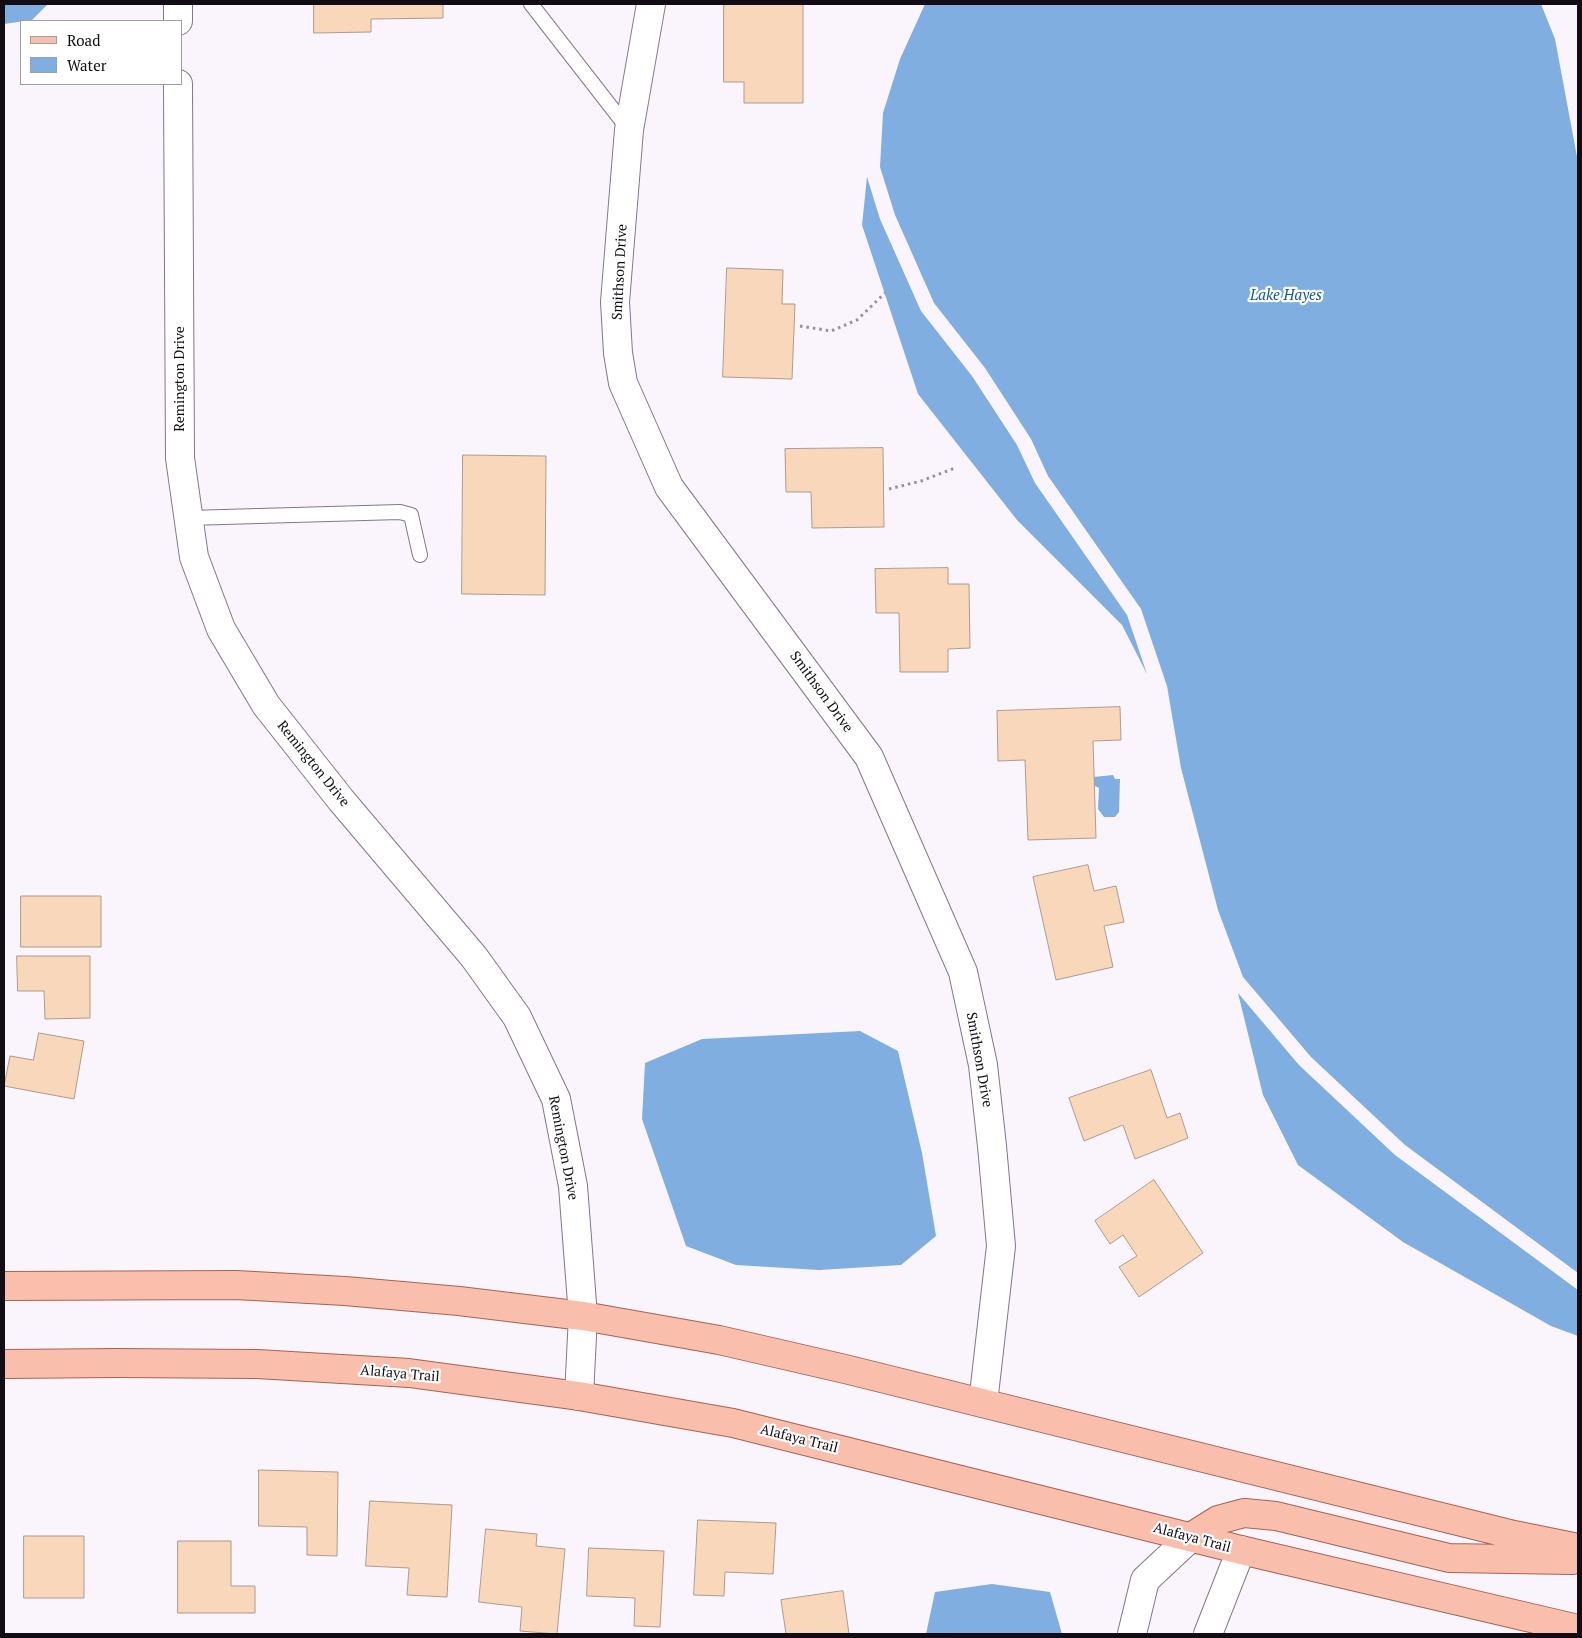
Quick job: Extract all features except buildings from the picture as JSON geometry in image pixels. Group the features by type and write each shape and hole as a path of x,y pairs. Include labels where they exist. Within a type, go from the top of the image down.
{"main road":[{"path":"4,1286 236,1285 459,1300 583,1316 719,1340 845,1369 1514,1536 1578,1548"},
{"name":"Alafaya Trail","path":"4,1364 266,1365 409,1373 579,1396 733,1423 1241,1550 1483,1608 1578,1628"},
{"path":"1191,1537 1218,1520 1244,1513 1276,1516 1449,1558 1578,1560"}],"street":[{"path":"178,4 178,20"},
{"name":"Smithson Drive","path":"651,4 629,130 615,302 618,353 623,382 670,487 869,758 962,972 983,1065 1001,1246 983,1403"},
{"name":"Remington Drive","path":"178,85 180,458 194,557 221,629 266,705 341,800 474,957 516,1017 556,1099 573,1186 583,1316 579,1396"},
{"path":"1132,1634 1145,1580 1191,1537"},
{"path":"1208,1634 1241,1550"}],"lane":[{"path":"531,4 629,130"},
{"path":"188,518 400,512 411,515 420,555"}],"path":[{"path":"800,326 831,331 857,320 885,293"},
{"path":"889,489 921,481 955,468"}],"water":[{"path":"4,4 48,4 32,20 20,20 20,22 4,24"},
{"name":"Lake Hayes","path":"925,4 1541,4 1555,39 1578,162 1578,1273 1405,1145 1311,1057 1243,977 1218,910 1181,768 1167,686 1141,609 1048,476 1031,439 985,368 934,303 895,215 880,167 883,113 900,59"},
{"path":"867,177 880,219 921,311 972,376 1017,445 1035,483 1127,615 1147,674 1122,625 1017,520 918,394 862,225"},
{"path":"1113,775 1115,779 1120,779 1119,812 1115,817 1104,817 1098,809 1099,788 1093,785 1093,777"},
{"path":"1238,993 1299,1065 1395,1155 1578,1290 1578,1336 1551,1326 1403,1242 1298,1165 1263,1095"},
{"path":"860,1031 898,1051 922,1153 936,1236 901,1265 819,1270 736,1265 686,1246 642,1119 645,1063 702,1039"},
{"path":"992,1584 1050,1592 1062,1634 926,1634 935,1592"}]}
